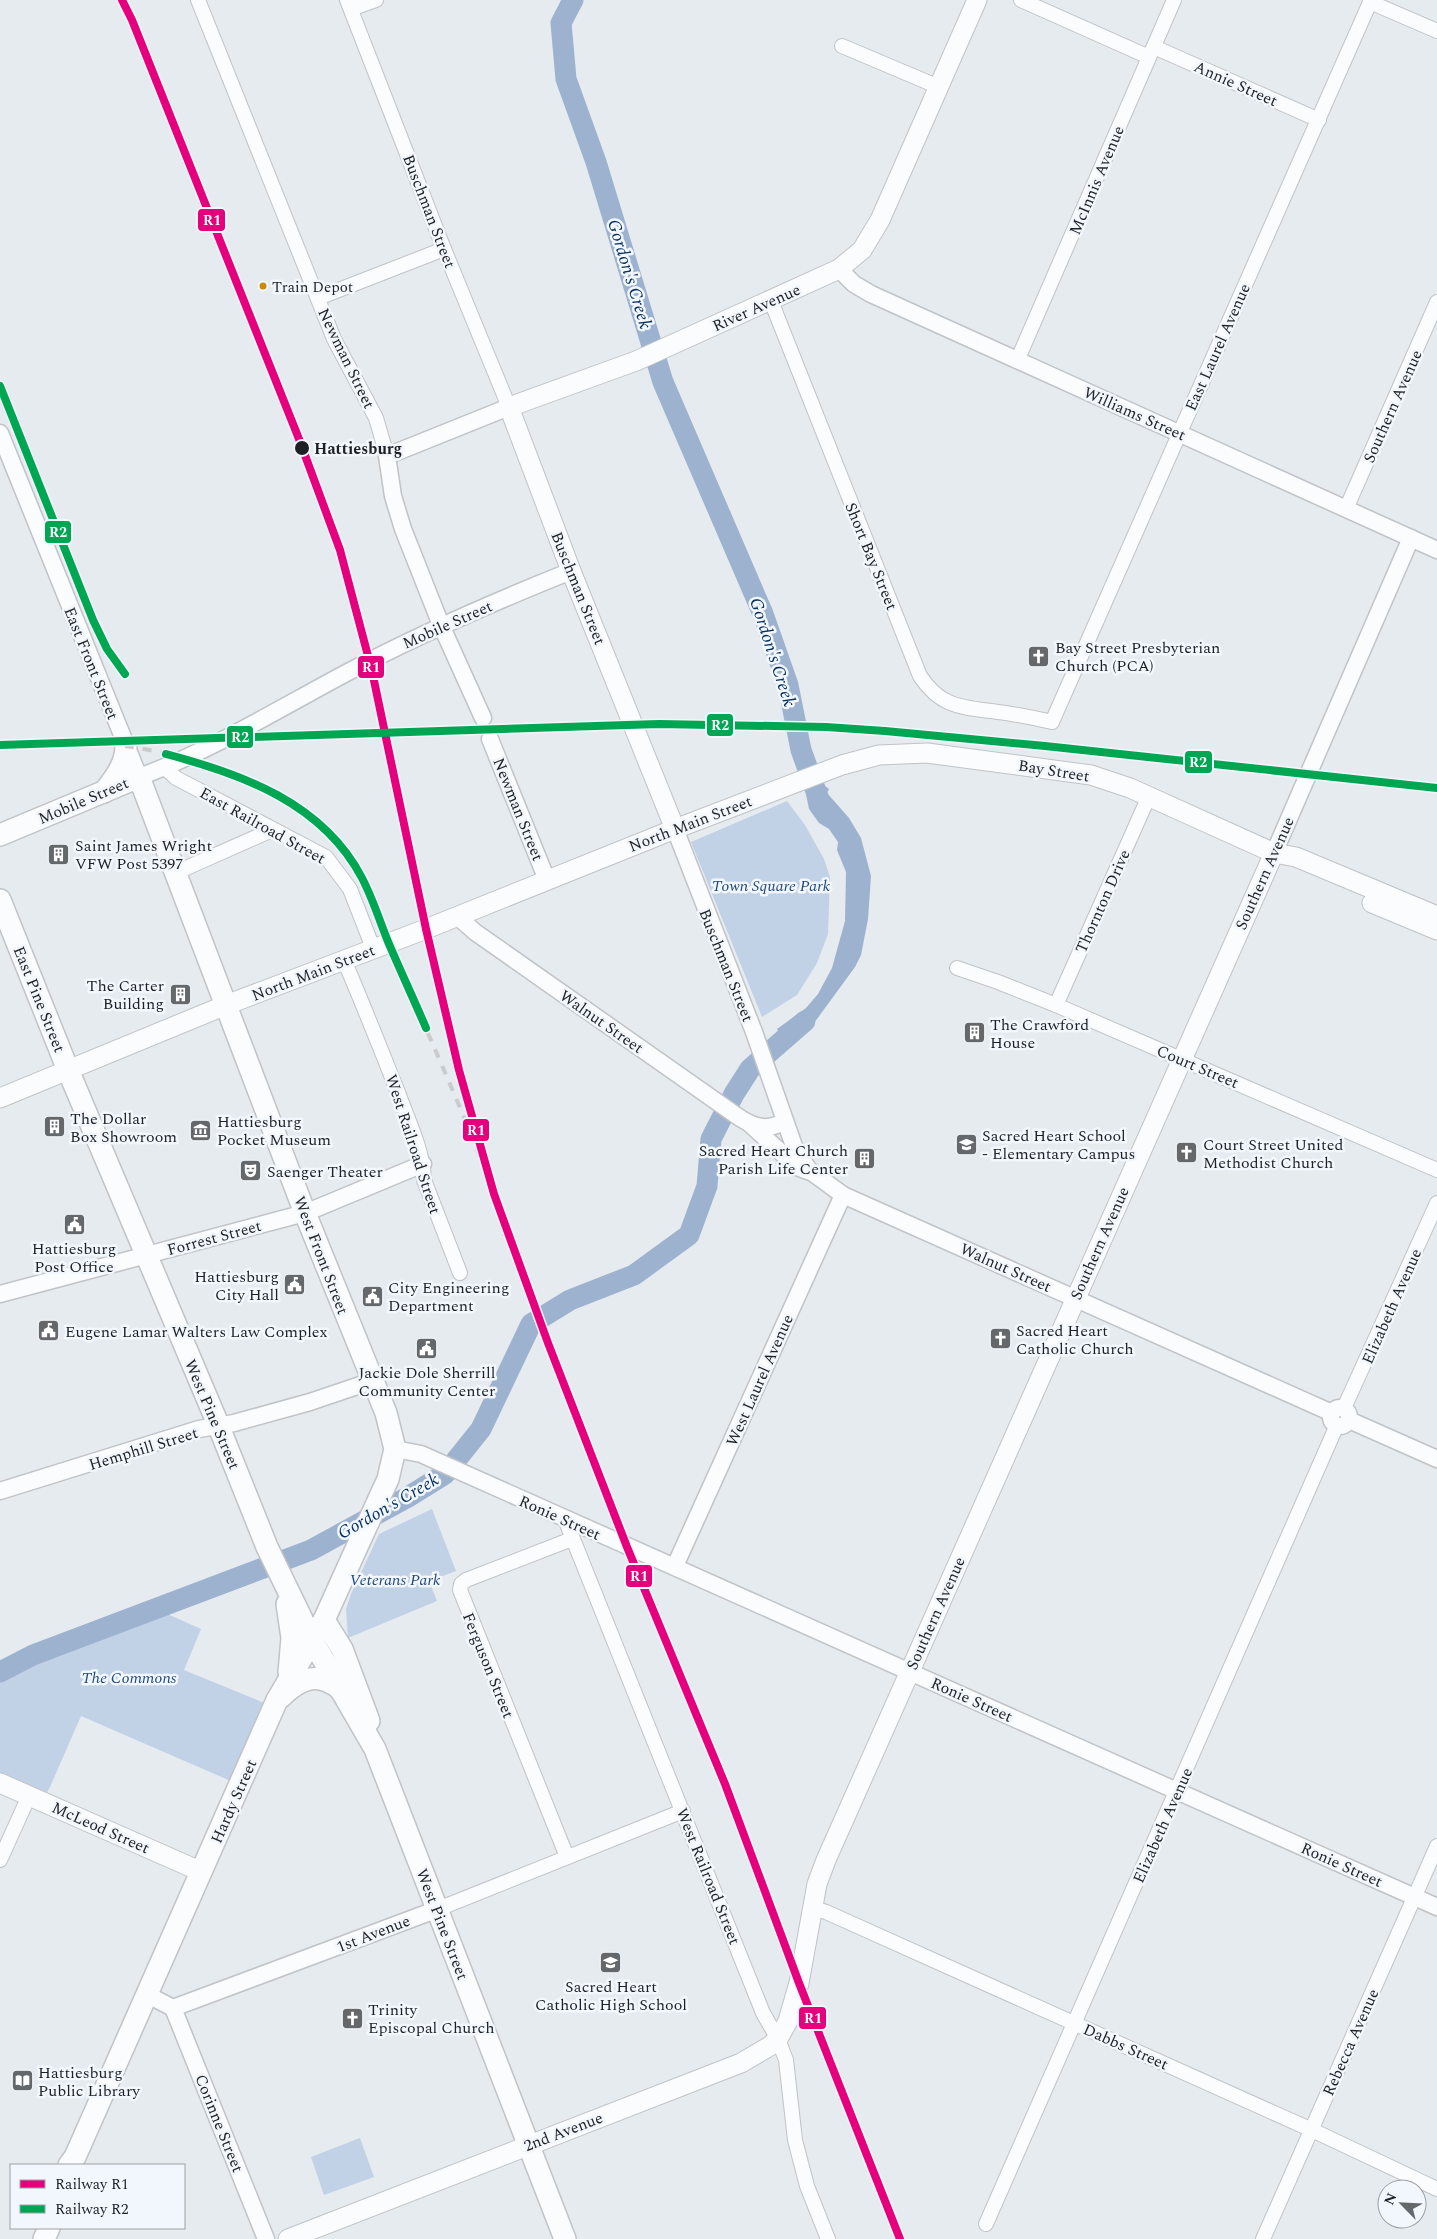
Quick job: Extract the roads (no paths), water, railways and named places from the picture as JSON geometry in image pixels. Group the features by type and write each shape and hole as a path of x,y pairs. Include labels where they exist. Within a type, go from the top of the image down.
{"main road":[{"name":"River Avenue","path":"509,407 636,361 839,269 858,255 873,235 977,0"},
{"name":"Buschman Street","path":"509,407 571,571 674,829"},
{"path":"104,792 120,769 126,754 126,746"},
{"name":"Bay Street","path":"823,773 879,755 927,753 1091,774 1149,796 1274,853 1296,857 1437,916"},
{"name":"North Main Street","path":"0,1098 226,1005 457,916 674,829 823,773"},
{"name":"Mobile Street","path":"0,835 139,777"},
{"name":"East Front Street","path":"139,777 226,1005"},
{"name":"Bay Street","path":"1274,853 1291,868 1437,930"},
{"name":"Southern Avenue","path":"799,1983 812,1908 826,1860 1181,1058 1274,853"},
{"name":"East Pine Street","path":"0,900 68,1070"},
{"name":"West Front Street","path":"226,1005 305,1213 392,1428 396,1449"},
{"name":"West Pine Street","path":"68,1070 267,1547 312,1640 375,1749 565,2239"},
{"name":"Hardy Street","path":"73,2162 277,1700 287,1680 324,1620 336,1595 388,1479 396,1449"},
{"path":"286,1589 299,1603 322,1603 336,1595"},
{"path":"286,1589 292,1638 291,1660 287,1680"},
{"name":"West Pine Street","path":"324,1620 337,1638 350,1666 368,1715 375,1749"},
{"path":"277,1700 289,1688 309,1679 325,1679 340,1689"},
{"name":"McLeod Street","path":"0,1783 202,1872"},
{"name":"2nd Avenue","path":"288,2239 527,2144 741,2063 763,2052 778,2039 791,2015 799,1983"}],"street":[{"name":"Newman Street","path":"198,0 334,338 376,418 387,456 396,509 441,625 483,718"},
{"path":"349,5 376,0"},
{"name":"Annie Street","path":"1020,0 1319,120"},
{"name":"McInnis Avenue","path":"1017,361 1174,0"},
{"path":"1371,1 1437,31"},
{"name":"East Laurel Avenue","path":"1052,722 1371,1"},
{"name":"Buschman Street","path":"349,5 444,249 509,407"},
{"path":"842,46 939,88"},
{"path":"318,298 444,249"},
{"name":"Williams Street","path":"839,269 854,284 871,294 1437,550"},
{"name":"Short Bay Street","path":"771,301 920,676 925,684 938,697 954,705 1015,714 1052,722"},
{"name":"Southern Avenue","path":"1346,509 1437,302"},
{"name":"River Avenue","path":"387,456 509,407"},
{"name":"East Front Street","path":"0,433 139,777"},
{"name":"Southern Avenue","path":"1274,853 1411,538"},
{"name":"Mobile Street","path":"139,777 165,768 205,749 295,700 441,625 571,571"},
{"name":"Newman Street","path":"490,739 547,880"},
{"name":"East Railroad Street","path":"165,768 176,778 272,830 322,854 334,865 350,890 373,948"},
{"name":"Thornton Drive","path":"1056,1005 1149,796"},
{"name":"Buschman Street","path":"674,829 754,1032 795,1149 813,1173"},
{"path":"176,872 272,830"},
{"name":"Walnut Street","path":"457,916 475,932 745,1121 797,1167 813,1173 843,1195 1437,1459"},
{"name":"West Railroad Street","path":"344,960 376,1036 423,1164 424,1180 460,1273"},
{"name":"Court Street","path":"957,968 1056,1005 1437,1170"},
{"name":"Walnut Street","path":"745,1121 758,1127 771,1128 785,1122"},
{"name":"Forrest Street","path":"0,1294 305,1213 423,1164"},
{"name":"West Laurel Avenue","path":"675,1566 843,1195"},
{"name":"Elizabeth Avenue","path":"986,2224 1340,1417 1437,1203"},
{"name":"Hemphill Street","path":"0,1491 199,1430 310,1402 372,1381"},
{"name":"Ronie Street","path":"396,1449 421,1454 1437,1907"},
{"name":"West Railroad Street","path":"565,1519 763,2014 778,2039 786,2060 791,2115 797,2148 807,2186 828,2239"},
{"name":"Ferguson Street","path":"567,1857 460,1590 461,1584 466,1580 572,1540"},
{"path":"0,1860 29,1796"},
{"name":"1st Avenue","path":"173,2008 438,1909 683,1811"},
{"name":"Rebecca Avenue","path":"1263,2239 1437,1846"},
{"name":"Dabbs Street","path":"812,1908 826,1912 1074,2022 1437,2189"},
{"path":"146,1994 173,2008"},
{"name":"Corinne Street","path":"173,2008 266,2239"}],"waterway":[{"name":"Gordon's Creek","path":"573,0 561,23 566,79 596,162 663,382 763,614 788,685 801,750 821,805 830,813"},
{"name":"Gordon's Creek","path":"0,1672 33,1655 311,1550 408,1497 445,1474 481,1429 531,1324 570,1300 634,1275 689,1235 707,1186 711,1139 734,1094 750,1069 805,1021"}],"railway":[{"path":"0,386 93,620 107,649 125,674"},
{"path":"0,745 659,724 826,727 1045,746 1437,788"},
{"path":"125,746 193,760 227,771 260,785 291,802 318,823 343,848 370,893 389,943 464,1117 494,1194"}],"rail line":[{"name":"R1","path":"122,0 132,20 299,439 340,550 372,671 426,929 459,1070 494,1194 548,1343 627,1547 725,1784 799,1983 900,2239"},
{"name":"R2","path":"0,386 93,620 107,649 125,674"},
{"name":"R2","path":"0,745 659,724 826,727 1045,746 1437,788"},
{"name":"R2","path":"166,754 223,771 251,782 278,795 303,811 326,830 345,852 362,878 426,1028"}],"place":[{"name":"Train Depot","path":"263,286"},
{"name":"Hattiesburg","path":"302,448"},
{"name":"Bay Street Presbyterian Church (PCA)","path":"1039,656"},
{"name":"Saint James Wright VFW Post 5397","path":"59,854"},
{"name":"The Carter Building","path":"180,994"},
{"name":"The Crawford House","path":"974,1033"},
{"name":"The Dollar Box Showroom","path":"54,1127"},
{"name":"Hattiesburg Pocket Museum","path":"201,1130"},
{"name":"Sacred Heart School - Elementary Campus","path":"966,1144"},
{"name":"Court Street United Methodist Church","path":"1187,1153"},
{"name":"Sacred Heart Church Parish Life Center","path":"864,1159"},
{"name":"Saenger Theater","path":"251,1171"},
{"name":"Hattiesburg Post Office","path":"74,1224"},
{"name":"Hattiesburg City Hall","path":"295,1285"},
{"name":"City Engineering Department","path":"372,1296"},
{"name":"Eugene Lamar Walters Law Complex","path":"49,1331"},
{"name":"Sacred Heart Catholic Church","path":"1000,1339"},
{"name":"Jackie Dole Sherrill Community Center","path":"427,1348"},
{"name":"Sacred Heart Catholic High School","path":"611,1962"},
{"name":"Trinity Episcopal Church","path":"352,2018"},
{"name":"Hattiesburg Public Library","path":"22,2081"}],"park label":[{"name":"Town Square Park","path":"771,885"},
{"name":"Veterans Park","path":"395,1579"},
{"name":"The Commons","path":"129,1677"}]}
